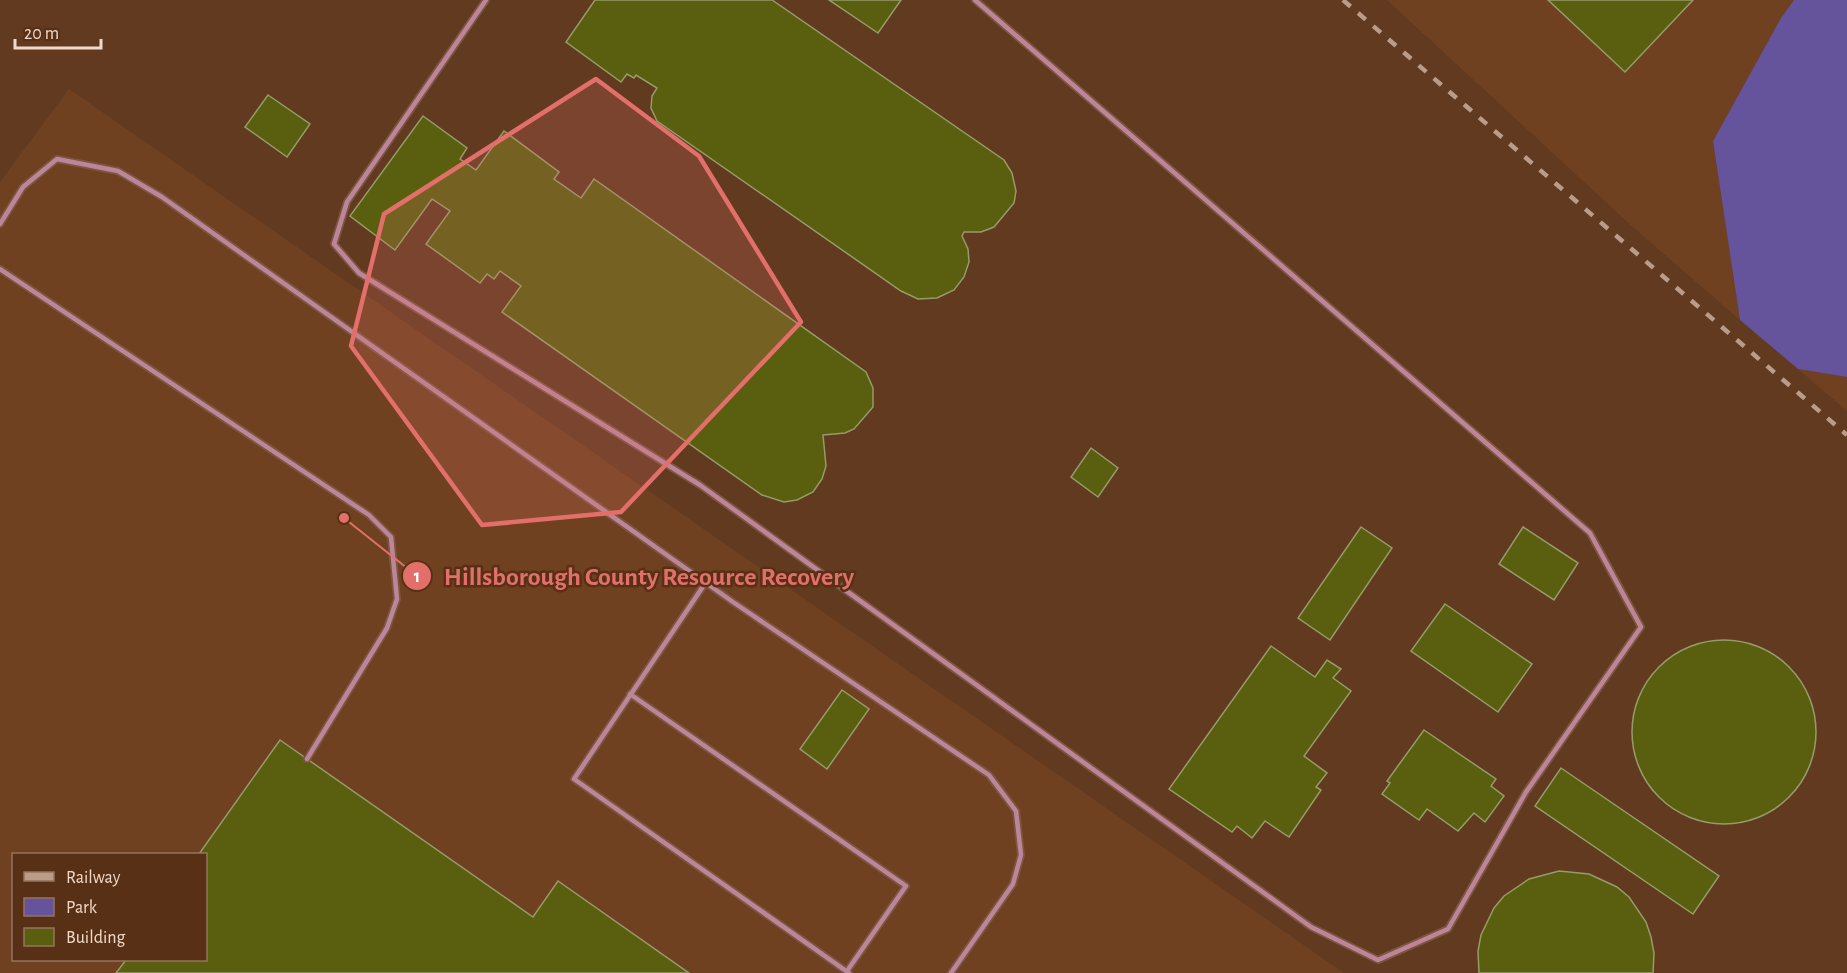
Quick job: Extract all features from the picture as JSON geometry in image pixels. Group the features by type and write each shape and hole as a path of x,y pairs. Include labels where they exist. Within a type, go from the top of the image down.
{"lane":[{"path":"486,0 347,202 334,244 359,273 700,485 1311,927 1378,960 1448,929 1526,792 1641,627 1590,533 975,0"},
{"path":"0,224 23,188 57,159 118,171 162,197 706,582 989,775 1016,811 1021,855 1013,884 951,973"},
{"path":"0,269 369,515 391,537 397,599 387,628 307,759"},
{"path":"630,694 906,886 848,972 574,779 630,694 706,582"}],"highlighted area":[{"path":"596,79 699,156 801,322 621,512 482,525 351,346 384,214"}],"shaded area":[{"path":"1387,0 1794,0 1781,18 1713,141 1740,320 1634,228"},
{"path":"69,89 1344,973 0,973 0,182"},
{"path":"1798,369 1847,377 1847,411"}],"green space":[{"path":"1794,0 1847,0 1847,377 1798,369 1740,320 1713,141 1781,18"}],"building":[{"path":"595,0 772,0 1004,160 1012,173 1016,191 1014,203 994,227 981,232 964,232 962,236 968,249 969,262 964,277 954,290 937,298 918,299 901,291 657,121 651,108 652,96 657,88 636,75 634,78 627,74 621,82 566,42"},
{"path":"829,0 901,0 878,33"},
{"path":"1548,0 1693,0 1625,72"},
{"path":"268,95 310,124 287,157 245,127"},
{"path":"423,116 467,148 460,159 476,170 504,131 559,172 554,179 581,198 594,179 866,372 873,388 873,407 854,429 845,433 823,435 826,466 822,479 813,492 797,500 784,502 762,495 502,312 521,286 500,271 494,279 487,274 480,283 426,244 450,211 432,199 395,250 350,216"},
{"path":"1091,448 1118,468 1098,497 1071,477"},
{"path":"1361,527 1392,548 1330,640 1298,618"},
{"path":"1523,527 1578,563 1554,600 1499,564"},
{"path":"1445,604 1532,664 1498,712 1411,651"},
{"path":"1724,640 1742,641 1759,647 1775,655 1789,667 1801,681 1809,697 1815,714 1815,750 1809,767 1801,783 1789,797 1775,809 1759,817 1742,823 1724,824 1706,823 1689,817 1673,809 1659,797 1647,783 1639,767 1633,750 1632,732 1633,714 1639,697 1647,681 1659,667 1673,655 1689,647 1706,641"},
{"path":"1271,646 1315,677 1327,660 1341,669 1333,678 1351,691 1304,756 1327,773 1316,787 1321,790 1289,837 1265,821 1252,838 1237,826 1232,832 1169,789"},
{"path":"842,690 869,709 827,769 800,749"},
{"path":"1424,730 1496,779 1491,786 1504,796 1485,822 1474,813 1458,831 1427,809 1419,820 1382,794 1390,783 1387,781"},
{"path":"280,740 533,917 558,881 689,973 116,973 125,961 207,961 207,853 200,853"},
{"path":"1561,768 1719,876 1693,914 1535,806"},
{"path":"1559,871 1589,874 1617,887 1629,897 1646,922 1651,937 1654,953 1653,973 1479,973 1478,951 1481,935 1494,908 1504,896 1529,879"}],"railway":[{"path":"1343,0 1847,435"}],"place":[{"name":"Hillsborough County Resource Recovery","path":"344,518"}]}
